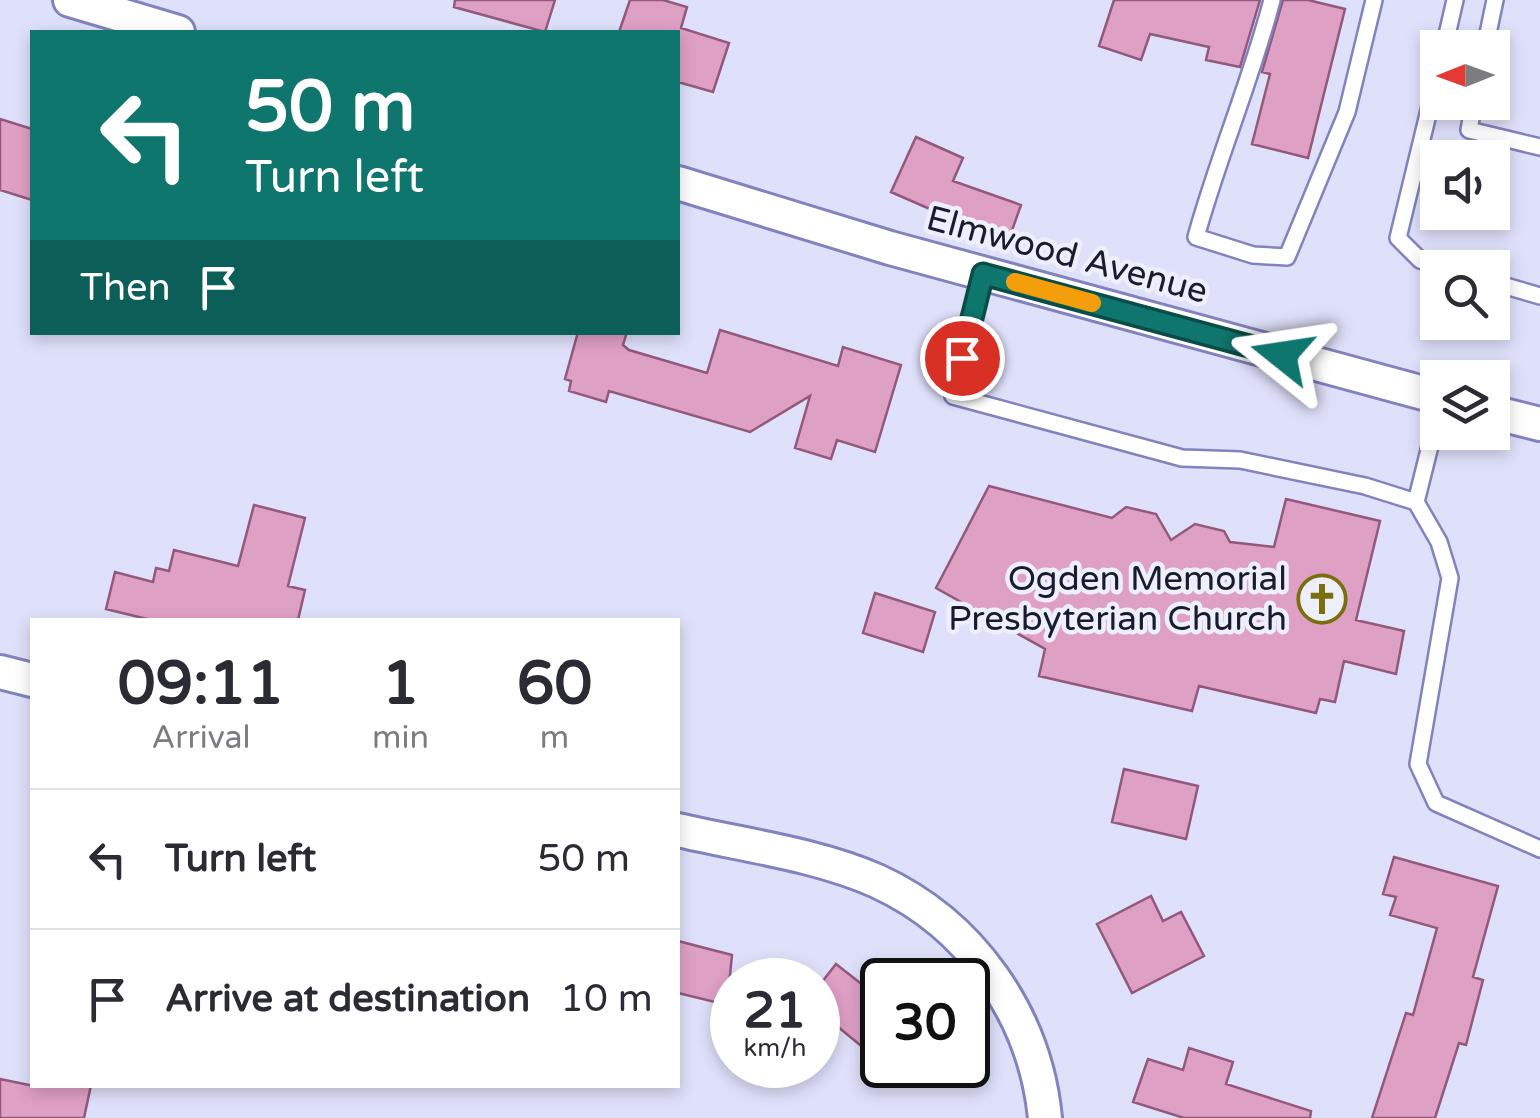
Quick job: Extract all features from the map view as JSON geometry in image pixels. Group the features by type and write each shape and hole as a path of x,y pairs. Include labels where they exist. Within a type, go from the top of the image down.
{"street":[{"path":"70,0 171,30"},
{"name":"Elmwood Avenue","path":"680,185 983,274 1420,393"},
{"path":"1510,416 1540,424"},
{"path":"0,672 30,680"},
{"path":"680,831 875,880 924,908 966,944 1014,1011 1042,1090 1045,1118"}],"lane":[{"path":"1272,0 1246,96 1217,163 1196,238 1253,255 1287,257 1347,112 1374,0"},
{"path":"1448,30 1455,0"},
{"path":"1489,30 1495,0"},
{"path":"1420,260 1398,238 1427,120"},
{"path":"1470,120 1468,130 1540,147"},
{"path":"983,274 952,396 1182,458 1240,460 1366,486 1416,502 1439,542 1450,578 1418,764 1436,802 1540,849"},
{"path":"1510,287 1540,296"},
{"path":"1416,502 1429,450"}],"building":[{"path":"455,0 555,0 546,30 454,7"},
{"path":"630,0 663,0 687,7 681,28 729,43 713,92 680,83 680,30 620,30"},
{"path":"1114,0 1260,0 1240,67 1206,60 1209,47 1150,34 1141,60 1099,46"},
{"path":"1283,0 1308,0 1345,9 1308,158 1252,144 1270,74 1262,72"},
{"path":"0,119 30,128 30,199 0,190"},
{"path":"916,137 963,158 953,181 1021,205 1010,236 939,213 891,192"},
{"path":"720,330 838,366 843,347 901,365 875,452 837,440 831,459 795,448 810,396 750,432 609,391 606,402 569,391 571,381 565,379 577,335 626,335 623,345 629,350 707,373"},
{"path":"989,486 1112,518 1126,507 1156,514 1171,540 1195,524 1224,531 1230,542 1274,547 1286,499 1380,521 1356,620 1404,631 1396,674 1344,661 1335,702 1320,699 1316,713 1199,686 1192,711 1039,676 1045,649 936,588"},
{"path":"254,505 305,518 288,586 305,590 298,618 143,618 106,609 115,572 153,582 156,568 169,571 174,550 238,566"},
{"path":"875,593 935,612 923,652 863,633"},
{"path":"1124,769 1198,786 1186,839 1112,822"},
{"path":"1394,857 1498,886 1473,977 1483,980 1466,1045 1459,1043 1435,1118 1372,1118 1406,1013 1413,1015 1437,928 1390,915 1396,897 1383,894"},
{"path":"1151,896 1163,921 1181,912 1204,956 1132,993 1097,924"},
{"path":"680,942 732,955 710,958 710,1001 680,993"},
{"path":"840,967 860,983 860,1045 840,1028"},
{"path":"1189,1048 1233,1062 1226,1084 1311,1111 1310,1118 1184,1118 1133,1102 1148,1059 1183,1070"},
{"path":"0,1079 30,1088 90,1088 84,1118 0,1118"}],"slow traffic":[{"path":"1015,282 1092,303"}],"place":[{"name":"Ogden Memorial Presbyterian Church","path":"1322,599"}],"route":[{"path":"962,358 983,274 1282,355"}]}
